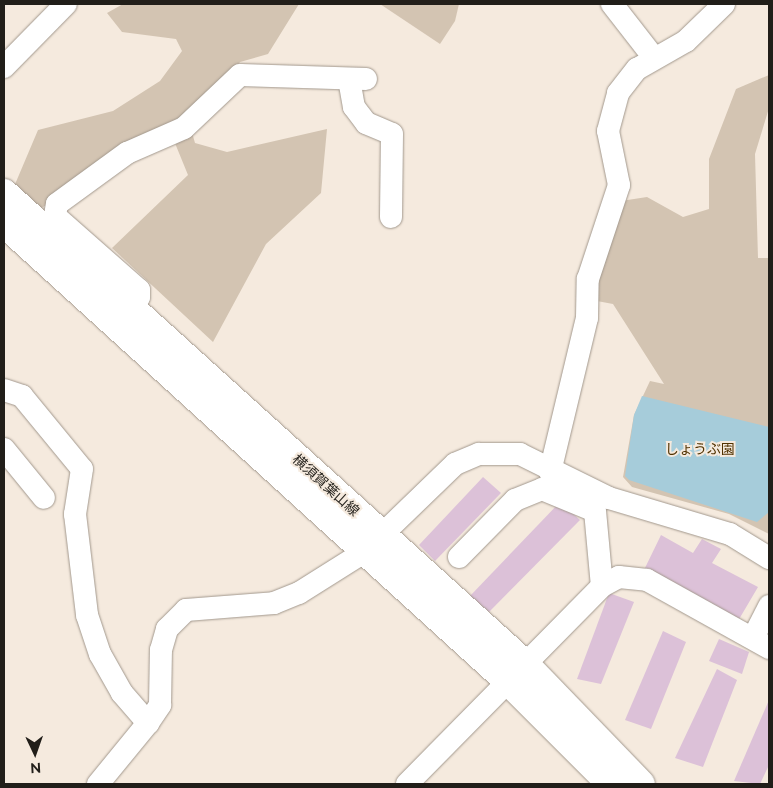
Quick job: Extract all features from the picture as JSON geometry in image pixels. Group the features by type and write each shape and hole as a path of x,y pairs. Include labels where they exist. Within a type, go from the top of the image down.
{"main road":[{"name":"横須賀葉山線","path":"4,193 121,316"},
{"name":"横須賀葉山線","path":"4,223 121,316 641,784"},
{"name":"横須賀葉山線","path":"515,672 611,784"}],"street":[{"path":"4,67 66,4"},
{"path":"612,4 654,58"},
{"path":"550,472 587,318 588,279 619,185 608,131 618,93 637,69 686,40 724,4"},
{"path":"121,316 139,298 139,290 55,216 57,204 127,153 176,134 240,75 358,79 354,107 366,123 392,134 391,217"},
{"path":"4,390 22,396 82,469 75,514 87,615 100,654 122,693 148,723"},
{"path":"4,449 44,498"},
{"path":"98,784 148,723 160,705 161,650 167,629 186,610 274,603 373,544 455,464 479,454 520,454 550,472 609,498 730,534 769,558"},
{"path":"459,557 515,500 542,489 595,510 602,586"},
{"path":"407,784 515,672 602,586 620,577 647,580 761,643 769,606"}],"green space":[{"path":"123,4 299,4 268,54 240,62 191,129 195,143 227,152 327,129 321,193 266,244 213,342 112,248 188,175 170,131 38,210 13,189 38,130 113,111 160,81 182,51 176,39 122,32 107,13"},
{"path":"380,4 459,4 455,21 440,44"},
{"path":"769,75 769,108 755,154 758,258 769,258 769,534 729,514 632,487 623,477 634,415 650,381 664,384 613,304 581,298 621,201 647,197 683,217 709,209 709,159 736,89"}],"water":[{"name":"しょうぶ園","path":"642,396 769,427 769,512 757,522 629,480 625,476 634,415"}],"building":[{"path":"483,477 501,493 435,561 419,545"},
{"path":"560,502 580,520 489,612 470,596"},
{"path":"661,535 693,553 702,539 721,549 712,563 758,587 738,621 644,570"},
{"path":"609,593 634,602 601,684 577,679"},
{"path":"663,631 686,642 651,729 625,720"},
{"path":"719,639 749,652 742,674 709,661"},
{"path":"717,669 737,680 703,767 675,758"},
{"path":"769,700 769,765 760,784 734,781"}]}
